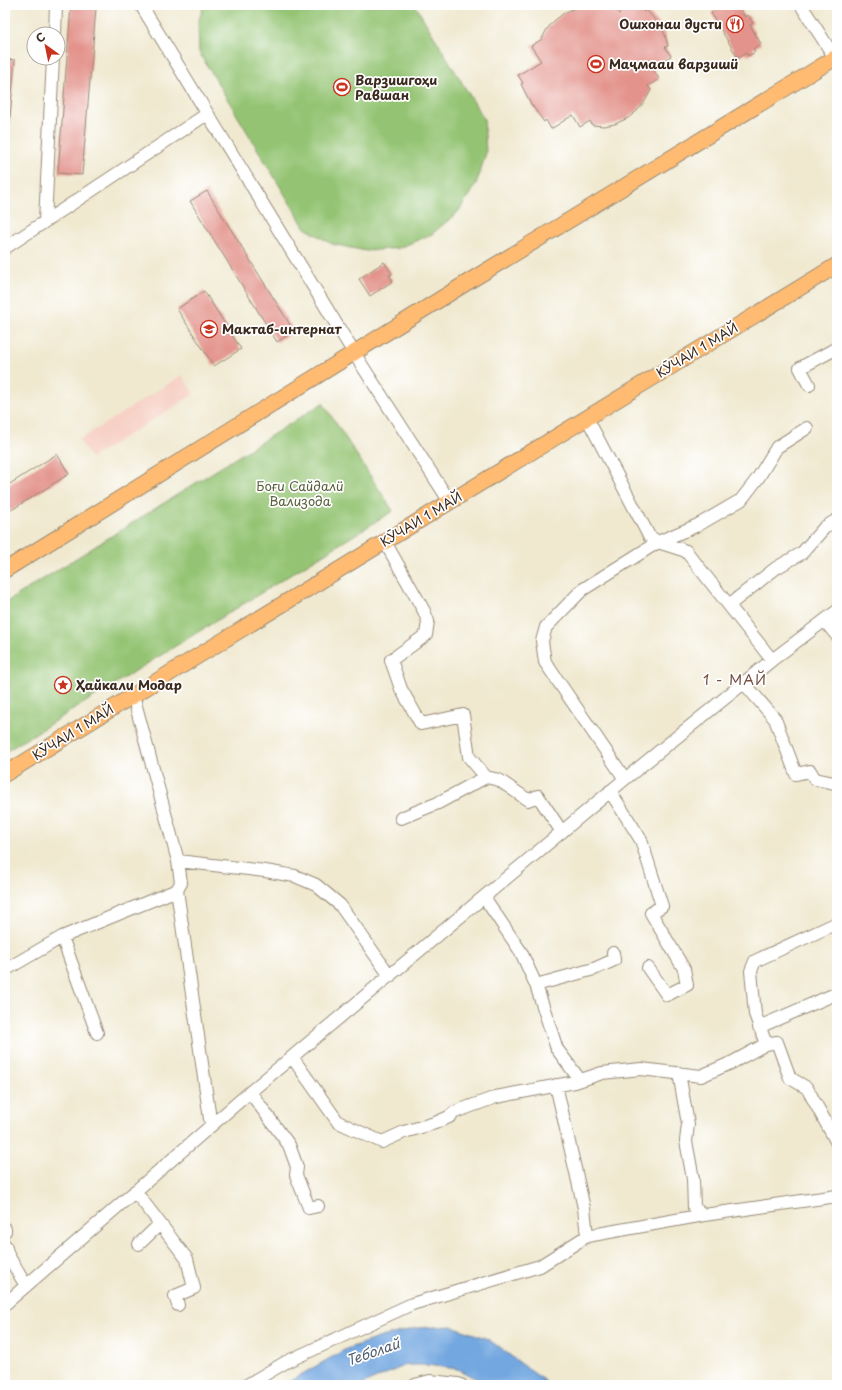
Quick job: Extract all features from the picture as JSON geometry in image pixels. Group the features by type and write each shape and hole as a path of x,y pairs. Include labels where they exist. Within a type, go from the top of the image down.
{"main road":[{"path":"5,570 354,353 836,60"},
{"name":"КӮЧАИ 1 МАЙ","path":"5,774 837,265"}],"street":[{"path":"55,26 56,5"},
{"path":"141,5 354,353 450,502"},
{"path":"801,5 836,60"},
{"path":"45,221 53,66"},
{"path":"5,248 208,114"},
{"path":"809,385 800,368 837,348"},
{"path":"587,418 649,536 658,542 686,551 772,660"},
{"path":"625,779 545,662 542,640 546,627 582,590 658,542 698,525 741,500 758,478 777,447 806,428"},
{"path":"728,605 776,568 802,553 825,527 837,520"},
{"path":"385,542 424,611 428,621 426,635 391,660 401,689 420,724 463,715 469,757 486,777 499,780 528,800 538,796 562,832"},
{"path":"5,1304 250,1092 610,791 772,660 837,611"},
{"path":"825,621 837,636"},
{"path":"744,683 776,719 796,774 810,771 815,779 834,783"},
{"path":"133,695 178,861 181,883 177,890 211,1126"},
{"path":"401,818 438,803 486,777"},
{"path":"610,791 641,840 662,906 651,913 684,969 688,985 667,995 648,968"},
{"path":"178,861 295,876 316,885 340,905 390,976"},
{"path":"5,970 62,937 177,890"},
{"path":"484,897 521,952 536,985 557,1049 580,1080"},
{"path":"766,1044 755,1014 751,971 755,961 837,923"},
{"path":"62,937 97,1034"},
{"path":"536,985 594,969 614,960 613,953"},
{"path":"759,1027 833,995"},
{"path":"292,1057 338,1122 382,1142 404,1132 435,1123 449,1117 455,1112 496,1097 580,1080 602,1073 641,1069 701,1076 733,1062 766,1044 777,1042 790,1078 807,1088 837,1143"},
{"path":"679,1073 688,1124 686,1141 693,1179 694,1208 704,1215"},
{"path":"556,1085 584,1208 587,1236"},
{"path":"250,1092 289,1145 297,1167 296,1175 310,1208 318,1206"},
{"path":"135,1191 187,1259 194,1288 175,1296 178,1305"},
{"path":"247,1385 286,1362 412,1304 540,1266 587,1236 704,1215 837,1196"},
{"path":"139,1244 160,1224"},
{"path":"5,1245 8,1255 26,1286"},
{"path":"415,1385 430,1381 461,1385"}],"shaded area":[{"path":"182,375 194,394 91,458 79,440"}],"green space":[{"path":"204,5 415,5 484,119 486,153 476,184 458,212 432,234 399,248 366,251 332,244 305,228 199,52 198,23"},
{"name":"Боғи Сайдалӣ Вализода","path":"323,403 393,511 5,752 5,603"}],"water":[{"name":"Теболай","path":"452,1326 488,1339 550,1385 489,1385 457,1369 427,1365 406,1365 361,1385 283,1385 346,1349 381,1337 416,1328"}],"building":[{"name":"Маҷмааи варзишӣ","path":"614,5 619,14 634,5 640,5 644,12 646,10 660,25 668,46 665,47 671,56 652,67 659,79 648,86 651,90 645,101 638,110 628,118 615,124 604,126 592,125 590,121 580,127 573,115 551,129 546,120 544,122 531,104 521,84 523,83 518,75 541,61 531,46 542,39 547,29 564,13 575,8 586,6"},
{"path":"717,5 738,5 745,17 748,15 753,23 750,25 761,44 753,49 755,52 748,56 746,53 738,58 711,13 719,8"},
{"path":"71,6 96,8 82,175 58,173"},
{"path":"5,59 15,60 6,163 5,162"},
{"path":"207,191 294,331 277,342 190,201"},
{"path":"384,262 392,274 389,275 393,281 370,296 359,279"},
{"name":"Мактаб-интернат","path":"204,291 241,349 214,366 177,309"},
{"path":"57,454 69,474 5,514 5,487"}],"place":[{"name":"Ошхонаи дусти","path":"735,24"},
{"name":"Маҷмааи варзишӣ","path":"596,64"},
{"name":"Варзишгоҳи Равшан","path":"342,87"},
{"name":"Мактаб-интернат","path":"209,329"},
{"name":"Ҳайкали Модар","path":"63,685"}],"district":[{"name":"1 - МАЙ","path":"735,680"}]}
